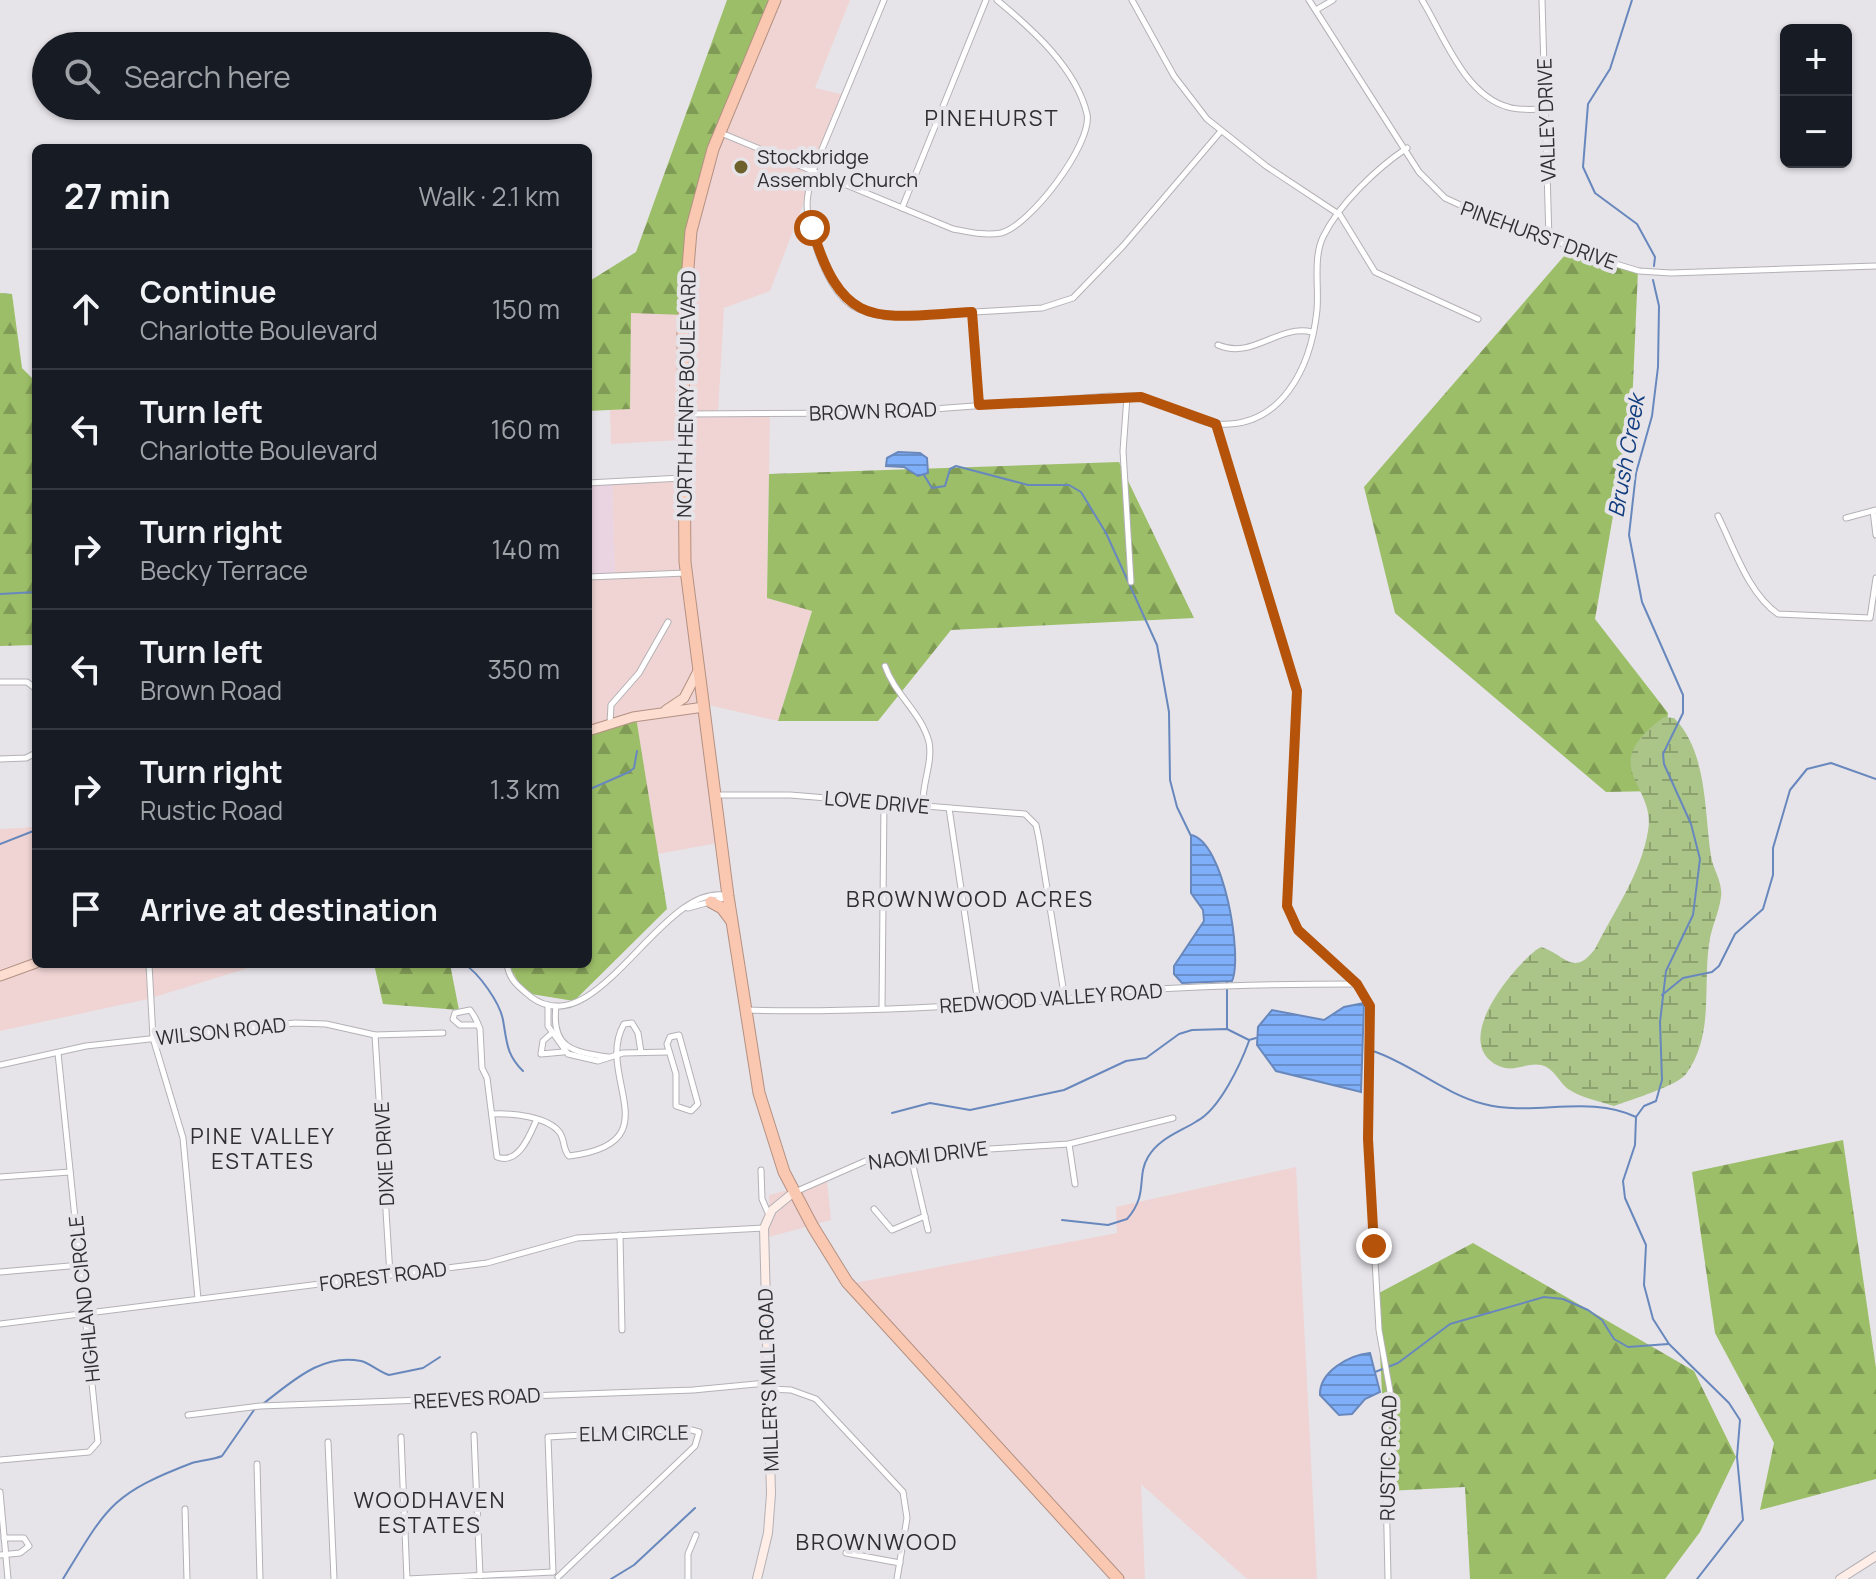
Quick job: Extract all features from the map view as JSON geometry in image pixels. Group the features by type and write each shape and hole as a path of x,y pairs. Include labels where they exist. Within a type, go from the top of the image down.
{"highway":[{"name":"NORTH HENRY BOULEVARD","path":"775,0 720,132 698,199 688,254 684,316 686,573 728,896 745,1010 768,1129 794,1192 829,1255 867,1307 1118,1579"},
{"path":"711,902 722,908 732,921"}],"main road":[{"path":"661,712 684,698 698,671"},
{"path":"592,730 661,712 704,707"},
{"path":"0,976 32,964"}],"street":[{"path":"884,0 813,171 808,213 832,283 848,303 864,312 887,317 1042,308 1073,298 1123,246 1221,131"},
{"path":"902,208 986,0"},
{"path":"720,132 953,229 983,234 1004,232 1054,184 1079,150 1088,117 1078,92 1042,40 997,0"},
{"path":"1132,0 1174,76 1194,105 1221,131 1340,215 1375,272 1478,319"},
{"name":"PINEHURST DRIVE","path":"1309,0 1407,148 1419,172 1454,205 1613,263 1661,272 1876,266"},
{"path":"1316,10 1333,0"},
{"path":"1422,0 1459,63 1478,87 1506,107 1546,109"},
{"name":"VALLEY DRIVE","path":"1542,0 1549,239"},
{"name":"BROWN ROAD","path":"684,414 880,413 1141,397 1216,424 1259,417 1281,403 1295,383 1317,313 1319,248 1340,215 1390,160 1407,148"},
{"path":"972,312 979,405"},
{"path":"1218,345 1240,351 1291,334 1312,332"},
{"path":"1127,397 1123,451 1131,582"},
{"name":"RUSTIC ROAD","path":"1216,424 1297,691 1287,906 1298,930 1357,984 1370,1006 1368,1139 1379,1330 1390,1391 1385,1437 1388,1579"},
{"path":"592,483 683,478"},
{"path":"1846,518 1875,511 1876,535"},
{"path":"1718,516 1746,573 1768,607 1778,614 1870,618 1876,578"},
{"path":"592,577 686,573"},
{"path":"610,724 611,705 639,673 668,622"},
{"path":"885,666 894,689 914,711 929,742 923,804"},
{"path":"0,682 27,682 32,686"},
{"path":"0,759 32,755"},
{"name":"LOVE DRIVE","path":"717,795 790,795 1017,811 1033,821 1039,839 1065,1000"},
{"path":"882,1007 884,801"},
{"path":"949,808 978,1003"},
{"path":"687,908 728,896"},
{"path":"508,968 517,986 548,1005 577,1002 598,991 643,942 701,898 728,896"},
{"path":"149,968 153,1038 180,1122 198,1299"},
{"name":"REDWOOD VALLEY ROAD","path":"745,1010 844,1012 882,1007 1065,1000 1099,993 1357,984"},
{"path":"548,1005 547,1018 563,1052"},
{"path":"556,1006 555,1029 565,1046 609,1057"},
{"path":"478,1025 460,1025 453,1019 455,1013 470,1010 478,1025 497,1157 501,1159 518,1151 536,1121"},
{"name":"WILSON ROAD","path":"0,1065 153,1038 306,1022 375,1035 443,1033"},
{"path":"492,1114 515,1114 557,1129 569,1156 601,1149 616,1141 623,1131 626,1116 619,1054 621,1029 628,1022 638,1033 641,1052"},
{"path":"552,1033 541,1044 541,1054 563,1052 598,1061 619,1054 668,1052"},
{"name":"DIXIE DRIVE","path":"375,1035 390,1275"},
{"path":"679,1035 698,1104 691,1111 676,1106 676,1074 668,1052 668,1040 679,1035"},
{"name":"HIGHLAND CIRCLE","path":"0,1460 79,1453 95,1448 98,1436 58,1053"},
{"name":"NAOMI DRIVE","path":"794,1192 861,1162 910,1153 1069,1144 1173,1118"},
{"path":"1069,1144 1075,1184"},
{"path":"910,1153 928,1230"},
{"path":"761,1170 763,1204 769,1215"},
{"path":"0,1177 70,1172"},
{"name":"MILLER'S MILL ROAD","path":"757,1579 770,1513 764,1228 769,1215 794,1192"},
{"path":"874,1209 892,1230 925,1216"},
{"name":"FOREST ROAD","path":"0,1324 86,1316 496,1262 577,1238 764,1228"},
{"path":"620,1235 622,1330"},
{"path":"0,1272 81,1265"},
{"name":"REEVES ROAD","path":"188,1415 260,1406 767,1386 791,1390 816,1399 896,1482 906,1502 897,1579"},
{"name":"ELM CIRCLE","path":"688,1429 699,1432 695,1446 557,1576 548,1437 688,1429"},
{"path":"474,1435 480,1576"},
{"path":"401,1437 407,1579 557,1576"},
{"path":"328,1442 334,1579"},
{"path":"257,1464 260,1579"},
{"path":"0,1492 3,1555 8,1579"},
{"path":"185,1509 187,1579"},
{"path":"688,1579 688,1554 696,1535"},
{"path":"3,1555 25,1552 29,1546 24,1538 4,1538"},
{"path":"846,1553 900,1563"},
{"path":"1840,1579 1876,1556"}],"shaded area":[{"path":"772,0 850,0 815,88 845,95 770,291 724,308 718,413 770,411 767,598 812,610 778,721 704,704 723,842 658,854 636,718 592,732 592,579 615,577 612,483 682,478 681,440 611,444 610,409 630,409 631,313 691,226"},
{"path":"592,483 612,483 615,577 592,579"},
{"path":"32,827 32,968 248,968 148,999 0,1031 0,829"},
{"path":"1296,1167 1317,1579 1247,1579 1141,1484 1145,1579 1124,1579 844,1285 1117,1233 1116,1207"},
{"path":"827,1180 831,1220 769,1237 769,1195"}],"green space":[{"path":"727,0 772,0 691,226 685,315 631,313 630,409 592,411 592,280 636,252"},
{"path":"1571,248 1638,270 1632,407 1595,619 1668,713 1659,791 1606,792 1395,613 1364,487"},
{"path":"0,293 12,294 22,368 32,378 32,645 0,646"},
{"path":"1119,462 1194,618 951,630 878,721 778,721 812,611 767,598 769,474"},
{"path":"636,717 667,909 574,1001 525,993 510,968 592,968 592,732"},
{"path":"1664,717 1674,718 1685,732 1699,765 1711,856 1721,886 1721,897 1709,944 1704,1028 1695,1059 1681,1079 1614,1106 1573,1092 1541,1065 1499,1066 1485,1055 1480,1041 1490,1006 1513,972 1536,950 1541,947 1575,963 1587,958 1595,949 1633,877 1648,831 1648,815 1633,776 1633,750"},
{"path":"375,968 451,968 459,1010 383,1004"},
{"path":"1843,1140 1876,1368 1876,1479 1760,1510 1774,1443 1715,1333 1692,1172"},
{"path":"1473,1243 1694,1371 1736,1457 1700,1532 1665,1579 1470,1579 1465,1487 1387,1491 1377,1294"}],"water":[{"path":"898,452 920,453 927,458 928,473 918,476 904,467 886,466 887,458"},
{"path":"1191,835 1203,842 1213,857 1228,901 1235,949 1232,981 1182,983 1174,974 1174,966 1204,921 1203,910 1191,893"},
{"path":"1364,1003 1361,1092 1276,1071 1257,1045 1258,1027 1272,1010 1324,1020 1344,1007"},
{"path":"1370,1353 1380,1392 1365,1399 1352,1414 1339,1415 1320,1395 1324,1379 1345,1361"}],"waterway":[{"name":"Brush Creek","path":"1632,0 1610,69 1588,104 1583,167 1595,193 1637,224 1655,257 1654,266"},
{"name":"Brush Creek","path":"1653,280 1659,306 1658,367 1652,416 1636,473 1629,535 1642,602 1683,695 1683,713 1663,754 1664,764 1691,824 1700,859 1693,915 1666,971 1660,1022 1662,1080 1656,1101 1644,1106 1636,1117 1635,1145 1623,1181 1625,1198 1646,1245 1644,1285 1653,1319 1669,1344 1729,1403 1740,1420 1737,1457 1743,1520 1697,1579"},
{"path":"924,475 932,488 945,486 950,469 956,466 1028,485 1069,485 1081,492 1106,533 1157,645 1169,712 1170,780 1177,807 1191,836"},
{"path":"0,594 32,592"},
{"path":"592,788 634,768 637,751"},
{"path":"1662,995 1683,978 1712,972 1719,966 1735,934 1763,909 1773,875 1773,848 1790,790 1807,769 1831,763 1876,779"},
{"path":"0,844 32,832"},
{"path":"469,968 493,997 501,1013 510,1053 523,1071"},
{"path":"1227,982 1227,1029"},
{"path":"892,1113 930,1103 970,1110 1064,1090 1126,1061 1146,1058 1179,1034 1192,1030 1227,1029 1249,1040 1256,1038"},
{"path":"1062,1220 1108,1225 1127,1219 1138,1202 1148,1157 1164,1140 1214,1107 1235,1073 1249,1041"},
{"path":"1373,1051 1455,1093 1484,1104 1521,1108 1599,1107 1636,1117"},
{"path":"1375,1372 1398,1363 1450,1324 1544,1297 1563,1299 1588,1310 1602,1320 1614,1339 1628,1347 1668,1344"},
{"path":"264,1403 309,1371 333,1361 361,1361 389,1375 423,1368 440,1357"},
{"path":"63,1579 102,1519 127,1494 192,1463 222,1456 254,1410"},
{"path":"611,1579 634,1565 695,1508"}],"place":[{"name":"Stockbridge Assembly Church","path":"741,167"}],"district":[{"name":"PINEHURST","path":"992,118"},
{"name":"BROWNWOOD ACRES","path":"970,899"},
{"name":"PINE VALLEY ESTATES","path":"263,1148"},
{"name":"WOODHAVEN ESTATES","path":"430,1512"},
{"name":"BROWNWOOD","path":"877,1542"}],"route":[{"path":"812,228 832,283 848,303 864,312 887,317 972,312 979,405 1110,396 1141,397 1216,424 1294,671 1297,691 1287,906 1298,930 1357,984 1370,1006 1368,1139 1374,1246"}]}
